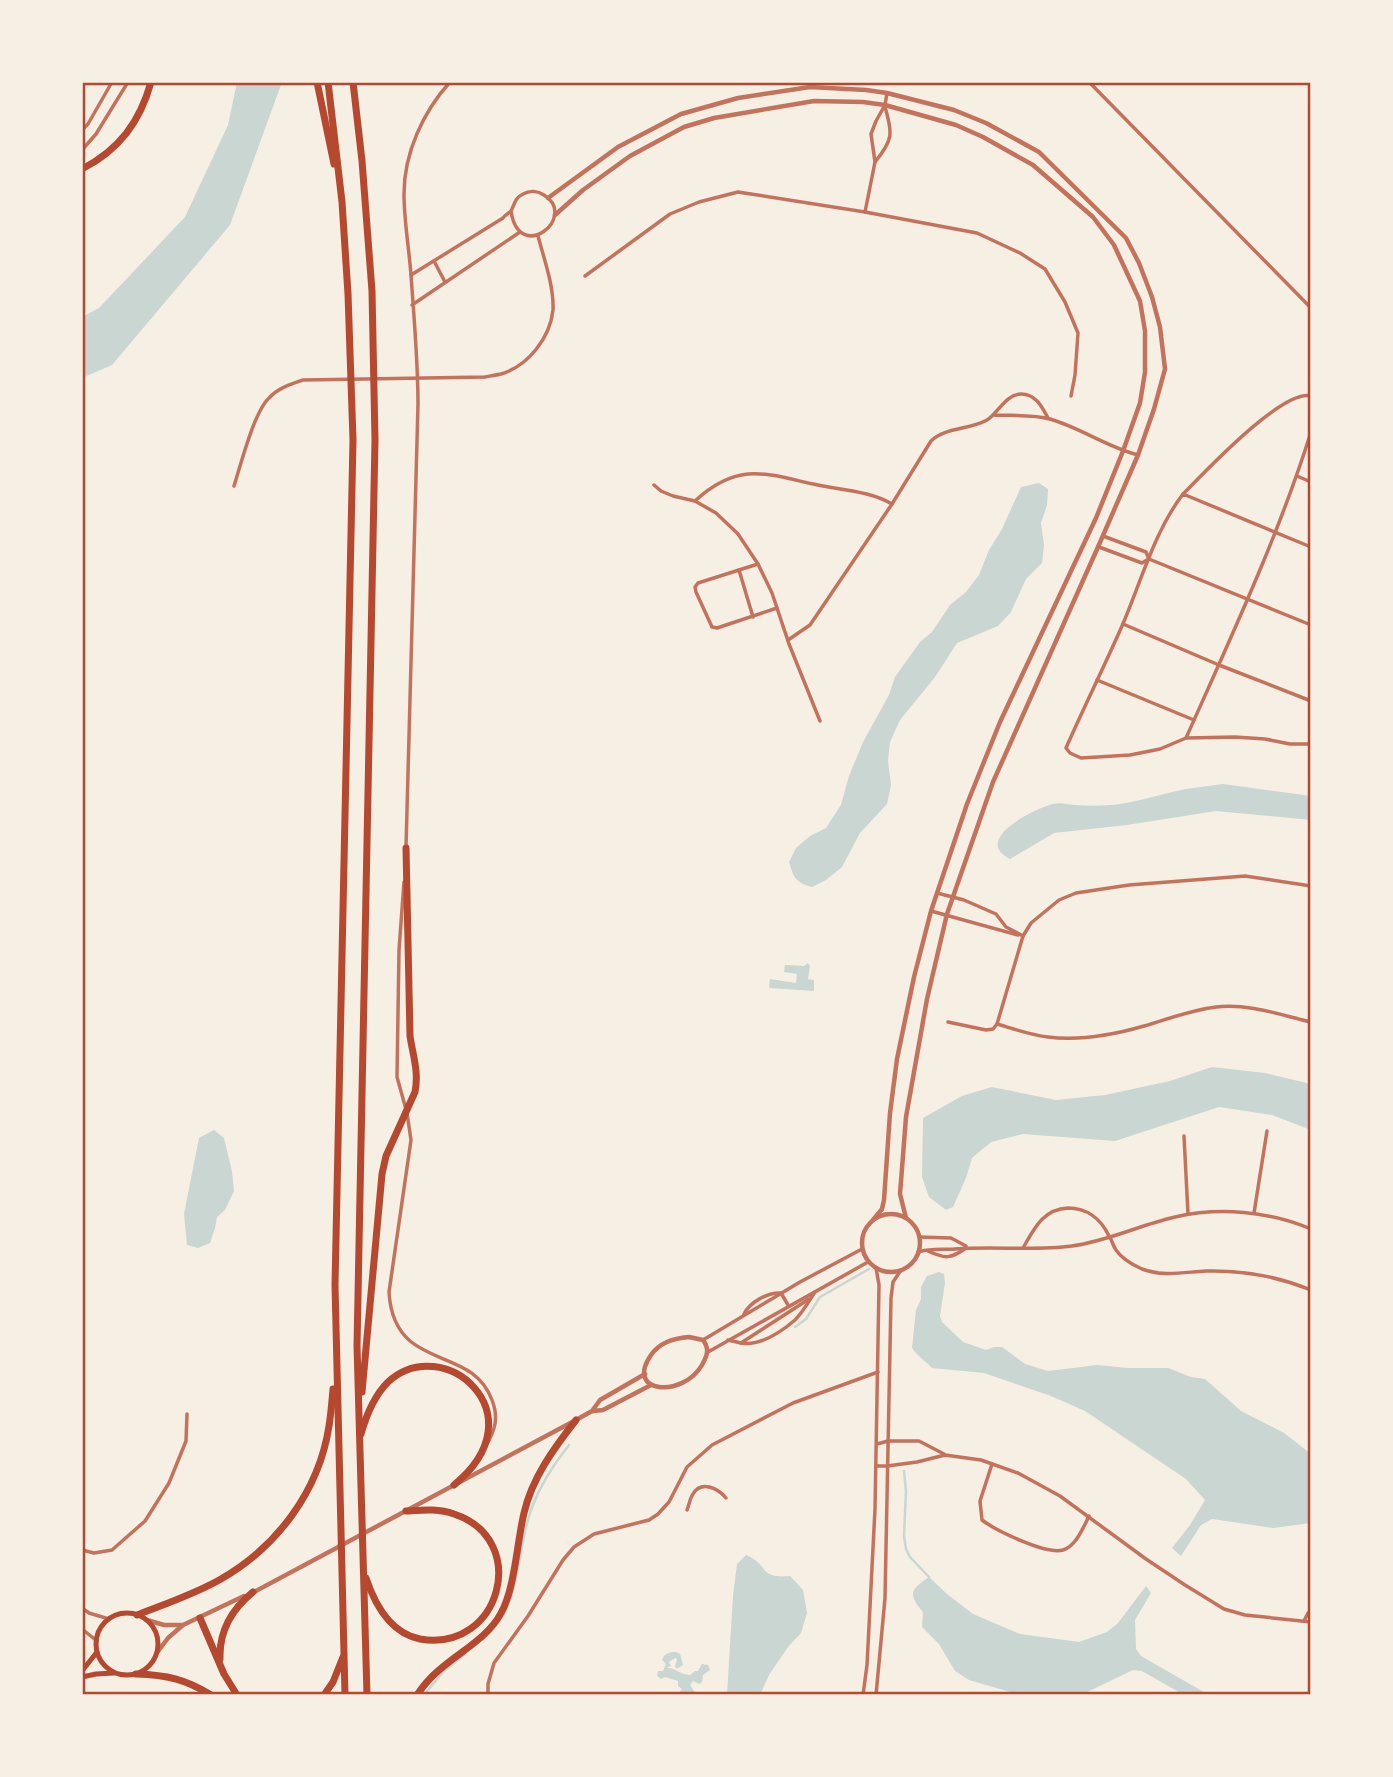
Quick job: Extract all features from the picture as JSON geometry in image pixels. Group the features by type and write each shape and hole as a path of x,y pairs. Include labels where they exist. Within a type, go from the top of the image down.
{"highway":[{"path":"82,169 109,153 133,125 147,98 151,82"},
{"path":"317,82 342,202"},
{"path":"328,82 342,202 353,440 335,1285 345,1695"},
{"path":"353,82 372,290 375,440 356,1346 367,1695"},
{"path":"359,1417 382,1174 386,1156 412,1100 417,1081 410,1036 406,848"},
{"path":"137,1615 229,1574 261,1551 285,1525 303,1498 322,1456 329,1426 336,1357"},
{"path":"359,1442 372,1407 387,1383 406,1371 418,1368 430,1367 450,1371 472,1385 481,1396 489,1420 485,1448 473,1468 454,1485"},
{"path":"417,1695 438,1671 490,1628 502,1612 531,1492 551,1453 576,1420"},
{"path":"363,1569 375,1602 386,1619 404,1634 427,1640 451,1638 471,1629 484,1616 495,1598 499,1572 494,1549 485,1535 470,1521 452,1513 439,1510 406,1511"},
{"path":"220,1663 225,1628 236,1608 253,1592"},
{"path":"200,1618 237,1695"},
{"path":"324,1695 333,1682 344,1653"},
{"path":"136,1674 178,1678 211,1695"}],"main road":[{"path":"123,1614 137,1615 153,1627 158,1645 156,1654 145,1670 123,1675 104,1665 97,1652 97,1641 109,1619 123,1614"},
{"path":"82,1671 97,1652"},
{"path":"82,1678 117,1673"}],"street":[{"path":"82,130 112,82"},
{"path":"82,150 96,134 128,82"},
{"path":"450,82 415,136 407,164 404,194 418,359 418,404 397,1077 411,1140 389,1292 394,1319 408,1339 420,1348 463,1367 482,1382 489,1392 496,1413 496,1424 485,1448"},
{"path":"1089,82 1311,308"},
{"path":"548,198 618,147 681,114 738,98 810,87 887,93 954,110 986,123 1039,152 1126,239 1152,297 1160,327 1165,369 1154,409 1138,455 993,782 947,914 927,999 906,1116 900,1194 906,1218"},
{"path":"865,212 875,162 871,134 885,105 887,93"},
{"path":"510,211 512,223 520,232 528,236 538,236 552,224 555,215 583,190 630,156 684,127 714,118 814,101 885,105 956,125 1033,165 1093,217 1114,245 1140,301 1145,331 1146,373 1140,403 1096,518 1000,722 967,804 931,911 914,977 897,1059 884,1200 882,1209 873,1220 864,1231 862,1240 862,1249 868,1262 876,1268 884,1271 901,1270 908,1266 918,1252 917,1230 898,1214 889,1214 873,1220"},
{"path":"875,162 886,148 890,137 891,125 885,105"},
{"path":"411,275 510,211 516,198 529,192 536,192 548,198 555,215"},
{"path":"585,276 670,214 699,202 738,192 977,233 1020,253 1045,269 1065,302 1078,333 1071,396"},
{"path":"412,305 520,232"},
{"path":"234,486 259,411 268,398 282,388 303,380 464,378 502,374 522,364 542,341 553,309 550,283 538,236"},
{"path":"433,261 445,282"},
{"path":"788,640 810,625 937,435 985,421 1012,396 1021,394 1039,402 1048,418"},
{"path":"1310,742 1290,744 1235,737 1186,738 1160,749 1130,755 1081,758 1066,748 1171,510 1183,494 1237,439 1299,396 1311,396"},
{"path":"994,415 1048,418 1138,455"},
{"path":"1186,738 1276,533 1311,432"},
{"path":"695,501 721,482 748,474 769,475 875,496 892,504"},
{"path":"1297,477 1311,482"},
{"path":"654,485 661,491 695,501 716,513 738,534 758,564 772,593 820,721"},
{"path":"1183,494 1311,547"},
{"path":"1103,536 1146,552 1149,559 1311,625"},
{"path":"1098,547 1142,563 1149,559"},
{"path":"758,564 698,583 696,592 712,627 717,628 777,608"},
{"path":"739,570 752,617"},
{"path":"1123,624 1311,701"},
{"path":"1097,680 1194,720"},
{"path":"948,1022 993,1029 997,1024 1023,936 1031,923 1049,908 1059,900 1076,893 1129,885 1245,876 1311,886"},
{"path":"937,893 996,914 1006,926 1023,936"},
{"path":"931,911 1023,936"},
{"path":"997,1024 1025,1033 1079,1038 1108,1035 1188,1012 1218,1007 1251,1008 1311,1022"},
{"path":"1254,1213 1267,1131"},
{"path":"1184,1136 1188,1215"},
{"path":"1023,1248 1037,1224 1048,1212 1065,1208 1078,1209 1090,1213 1103,1223 1116,1251 1144,1270 1168,1274 1205,1271 1245,1273 1311,1290"},
{"path":"919,1237 951,1238 967,1247 1072,1246 1111,1238 1174,1217 1231,1212 1254,1213 1311,1229"},
{"path":"918,1252 926,1250 940,1257 954,1256 967,1247"},
{"path":"862,1249 703,1340 689,1337 667,1341 651,1355 645,1374 655,1387 672,1387 683,1383 700,1369 708,1352 868,1262"},
{"path":"863,1695 868,1651 877,1444 879,1285 876,1268"},
{"path":"876,1695 885,1598 891,1298 893,1282 901,1270"},
{"path":"728,1340 750,1344 761,1341 796,1319 816,1291"},
{"path":"781,1293 796,1319"},
{"path":"741,1343 810,1298"},
{"path":"703,1340 708,1352"},
{"path":"488,1695 494,1663 528,1616 562,1560 574,1547 594,1534 649,1520 658,1514 669,1502 687,1467 712,1445 793,1403 878,1373"},
{"path":"592,1411 600,1400 645,1374"},
{"path":"156,1654 168,1638 183,1625 253,1592 592,1411 603,1410 651,1384"},
{"path":"82,1550 94,1553 112,1550 145,1521 169,1483 187,1441 187,1414"},
{"path":"877,1444 888,1441 919,1441 946,1455 981,1460 1018,1473 1060,1496 1146,1559 1224,1609 1245,1615 1311,1622"},
{"path":"876,1466 917,1462 946,1455"},
{"path":"992,1464 980,1501 982,1520 991,1527 1040,1548 1065,1550 1078,1538 1089,1516"},
{"path":"687,1510 694,1490 702,1486 710,1487 726,1498"},
{"path":"82,1608 109,1619"},
{"path":"1304,1621 1311,1611"},
{"path":"147,1620 164,1625 183,1625"},
{"path":"82,1629 97,1641"}],"shaded area":[{"path":"237,82 282,82 230,225 112,365 82,378 82,317 99,308 185,217 228,125"},
{"path":"1039,483 1048,489 1047,505 1041,523 1044,545 1042,563 1026,579 1011,612 998,626 957,643 935,677 900,720 890,742 888,761 891,785 887,804 860,833 842,867 812,887 802,883 794,876 789,862 796,848 810,836 826,828 841,805 863,742 889,695 895,677 950,605 966,592 979,575 1021,487"},
{"path":"1223,784 1311,796 1311,820 1216,811 1054,833 1010,859 1000,851 998,843 1010,826 1021,818 1053,804 1112,805"},
{"path":"808,963 808,979 814,980 814,991 769,988 770,979 796,983 797,974 784,972 785,965 804,966"},
{"path":"1212,1067 1265,1073 1311,1084 1311,1130 1272,1115 1219,1107 1115,1141 1023,1134 991,1142 972,1158 953,1207 946,1210 929,1197 922,1177 923,1118 962,1096 992,1087 1056,1100 1105,1095 1170,1081"},
{"path":"214,1130 224,1138 234,1191 225,1210 217,1217 210,1243 198,1248 187,1245 184,1214 199,1138"},
{"path":"939,1272 944,1274 945,1283 940,1316 942,1322 963,1342 986,1350 1002,1347 1025,1364 1048,1371 1097,1365 1168,1368 1205,1379 1241,1411 1284,1433 1311,1454 1311,1523 1273,1528 1212,1519 1201,1525 1181,1556 1172,1548 1205,1500 1186,1479 1085,1411 984,1373 932,1368 914,1351 912,1348 916,1310 921,1299 921,1287 927,1276"},
{"path":"746,1555 758,1562 768,1573 790,1576 803,1590 807,1613 801,1633 769,1675 760,1695 727,1695 737,1564"},
{"path":"929,1577 973,1614 1020,1634 1079,1642 1107,1632 1118,1623 1146,1586 1151,1593 1135,1620 1136,1649 1141,1656 1209,1695 1184,1695 1142,1671 1133,1670 1081,1695 1021,1695 969,1680 955,1671 939,1644 922,1627 923,1612 913,1593 918,1585"},
{"path":"676,1652 680,1654 683,1665 678,1669 675,1667 675,1658 669,1662 671,1666 666,1668 690,1675 698,1671 702,1664 708,1665 710,1670 703,1675 702,1682 699,1684 693,1681 690,1685 696,1694 703,1695 674,1695 682,1689 678,1686 678,1681 657,1676 658,1671 663,1671 666,1664 662,1660 664,1656"}],"waterway":[{"path":"795,1327 806,1319 820,1297 869,1269"},
{"path":"483,1639 496,1626 512,1596 526,1527 538,1492 569,1445"},
{"path":"904,1471 906,1549 929,1577"},
{"path":"424,1695 444,1671 465,1654"}]}
